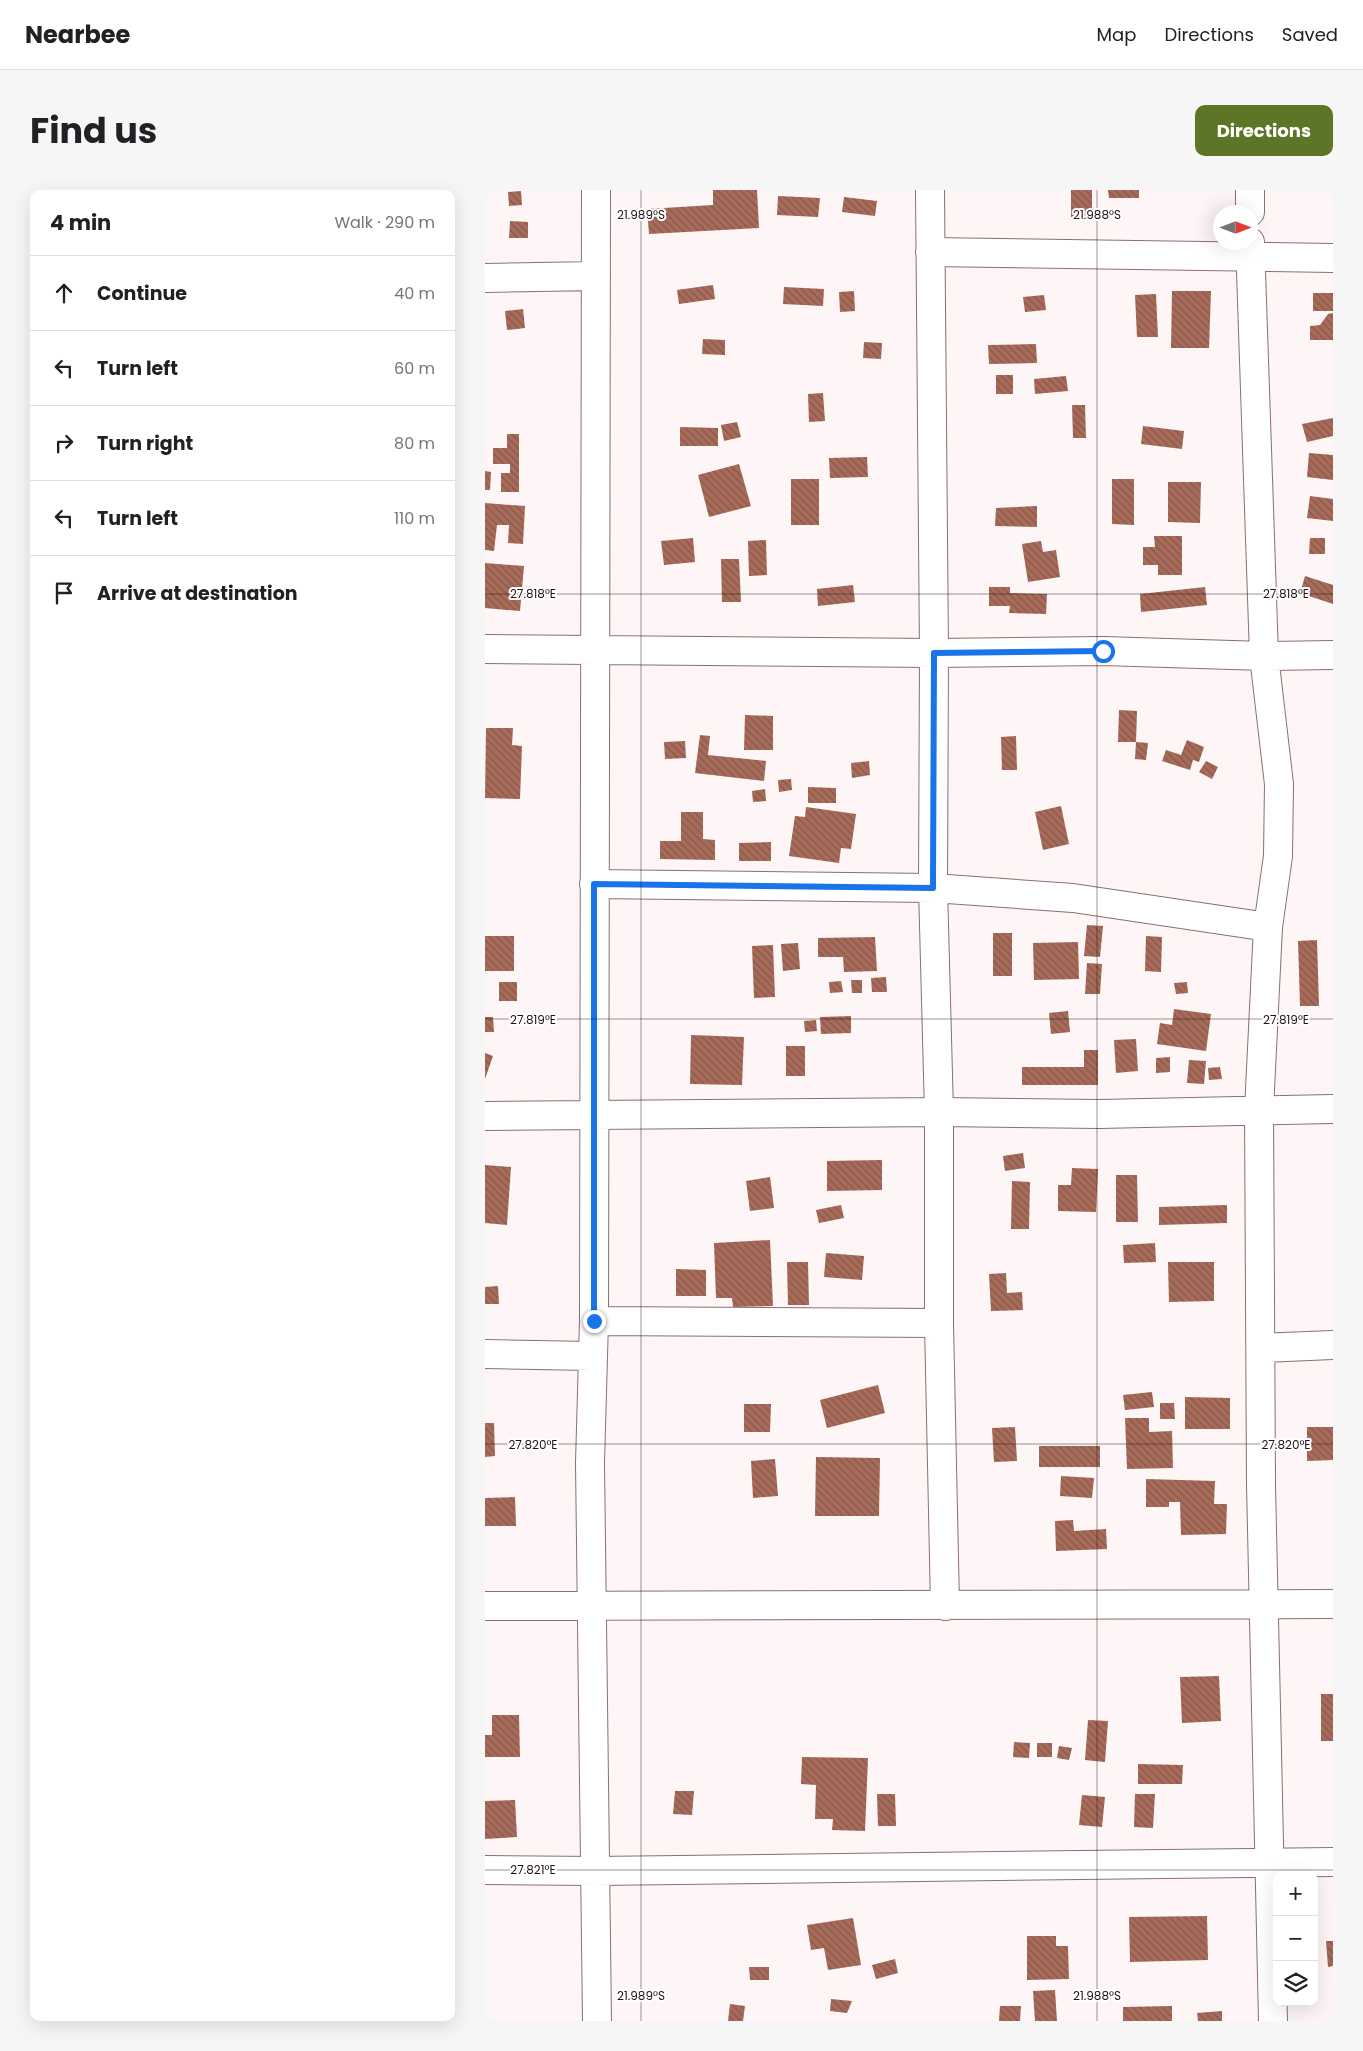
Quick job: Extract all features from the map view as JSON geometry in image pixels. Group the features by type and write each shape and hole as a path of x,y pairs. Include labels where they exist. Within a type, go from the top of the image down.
{"street":[{"path":"596,190 594,1321 591,1356 590,1463 597,2021"},
{"path":"930,190 934,653 933,888 939,1112 939,1323 945,1606"},
{"path":"1250,190 1250,205"},
{"path":"930,252 1250,250 1333,258"},
{"path":"1250,250 1264,656 1279,784 1278,856 1268,927 1259,1110 1261,1348 1273,2021"},
{"path":"485,278 596,276"},
{"path":"485,649 934,653 1103,651 1264,656 1333,655"},
{"path":"594,884 933,888 1073,898 1268,927"},
{"path":"485,1116 939,1112 1099,1114 1333,1109"},
{"path":"594,1321 939,1323"},
{"path":"1261,1348 1333,1345"},
{"path":"485,1354 591,1356"},
{"path":"485,1606 1333,1604"},
{"path":"485,1870 595,1871 1333,1862"}],"building":[{"path":"713,190 757,190 759,228 649,234 647,209 713,205"},
{"path":"1071,190 1092,190 1092,218 1071,217"},
{"path":"1108,190 1139,190 1139,198 1109,198"},
{"path":"521,191 522,205 509,206 508,192"},
{"path":"778,196 820,198 818,217 777,215"},
{"path":"844,197 877,201 875,216 842,212"},
{"path":"510,221 528,222 528,238 509,238"},
{"path":"713,285 715,299 679,304 677,290"},
{"path":"784,287 824,289 823,306 783,304"},
{"path":"854,291 855,311 840,312 839,292"},
{"path":"1172,291 1211,291 1209,348 1171,348"},
{"path":"1313,293 1333,293 1333,311 1313,311"},
{"path":"1156,294 1158,337 1137,337 1135,295"},
{"path":"1044,295 1046,310 1025,312 1023,297"},
{"path":"523,309 525,328 507,330 505,311"},
{"path":"1333,313 1333,340 1310,340 1310,326 1320,325 1328,314"},
{"path":"703,339 725,340 725,355 702,354"},
{"path":"864,342 882,343 881,359 863,358"},
{"path":"1036,344 1037,363 989,364 988,345"},
{"path":"996,375 1013,375 1013,394 996,394"},
{"path":"1066,376 1068,391 1035,394 1034,379"},
{"path":"823,393 825,421 809,422 808,394"},
{"path":"1072,405 1085,405 1086,438 1073,438"},
{"path":"1333,418 1333,436 1307,442 1302,424"},
{"path":"737,422 741,437 724,441 721,425"},
{"path":"1143,426 1184,431 1182,449 1141,444"},
{"path":"680,427 718,428 718,446 680,446"},
{"path":"507,434 519,434 519,492 501,492 501,473 510,473 510,464 493,464 493,448 507,448"},
{"path":"1309,453 1333,455 1333,480 1307,477"},
{"path":"867,457 868,477 830,478 829,458"},
{"path":"739,464 751,506 709,517 698,475"},
{"path":"485,471 491,472 490,490 485,490"},
{"path":"791,479 819,479 819,525 791,525"},
{"path":"1112,479 1134,479 1134,525 1112,524"},
{"path":"1168,482 1201,482 1200,523 1168,522"},
{"path":"1310,496 1333,499 1333,521 1307,518"},
{"path":"485,503 525,506 523,544 508,543 509,525 497,525 494,551 485,550"},
{"path":"1037,506 1037,527 995,526 996,508"},
{"path":"1154,536 1182,536 1182,575 1158,575 1158,565 1143,565 1143,547 1155,547"},
{"path":"693,538 695,562 664,565 661,541"},
{"path":"1310,538 1325,538 1325,554 1309,554"},
{"path":"766,540 767,575 749,576 748,541"},
{"path":"1041,541 1043,552 1056,550 1060,577 1028,582 1022,544"},
{"path":"721,559 739,559 741,602 722,602"},
{"path":"485,563 524,566 520,611 485,608"},
{"path":"1305,576 1333,585 1333,604 1300,593"},
{"path":"853,585 855,602 818,606 817,589"},
{"path":"989,587 1010,587 1010,593 1047,594 1046,614 1009,613 1010,606 989,606"},
{"path":"1205,587 1207,605 1141,612 1140,594"},
{"path":"1119,710 1137,711 1136,742 1118,742"},
{"path":"745,715 773,716 773,750 744,750"},
{"path":"486,728 513,728 512,745 522,746 520,799 485,798"},
{"path":"700,735 710,736 708,755 766,761 764,781 695,773"},
{"path":"1016,736 1017,770 1002,770 1001,737"},
{"path":"1187,740 1204,747 1199,762 1193,760 1190,770 1162,761 1166,750 1181,755"},
{"path":"685,741 686,758 665,759 664,742"},
{"path":"1136,742 1148,743 1146,760 1135,759"},
{"path":"869,761 870,775 852,778 851,763"},
{"path":"1206,761 1218,767 1212,779 1199,772"},
{"path":"791,779 792,790 779,792 778,780"},
{"path":"808,787 836,788 836,803 808,803"},
{"path":"765,789 766,801 753,802 752,791"},
{"path":"1061,806 1069,844 1043,850 1035,812"},
{"path":"806,807 856,814 851,849 841,848 839,863 789,856 795,816 805,817"},
{"path":"681,812 703,812 703,839 715,840 715,860 660,859 660,841 681,841"},
{"path":"771,842 771,861 739,861 739,843"},
{"path":"1087,925 1103,926 1100,957 1084,956"},
{"path":"993,933 1012,933 1012,976 993,976"},
{"path":"485,936 514,936 514,971 485,971"},
{"path":"1146,936 1162,937 1161,972 1145,971"},
{"path":"875,937 877,971 844,972 843,957 818,957 818,938"},
{"path":"1317,940 1319,1006 1300,1006 1298,941"},
{"path":"1078,942 1079,979 1034,980 1033,943"},
{"path":"798,943 800,969 783,971 781,944"},
{"path":"773,945 775,997 754,998 752,946"},
{"path":"1087,963 1102,964 1100,994 1085,994"},
{"path":"886,977 887,992 872,992 871,978"},
{"path":"851,980 862,980 862,993 852,993"},
{"path":"841,981 843,992 830,993 829,982"},
{"path":"499,982 517,982 517,1001 499,1001"},
{"path":"1187,982 1188,993 1176,994 1174,983"},
{"path":"1174,1009 1211,1014 1206,1051 1157,1044 1160,1023 1172,1025"},
{"path":"1068,1011 1070,1032 1051,1034 1049,1013"},
{"path":"851,1016 851,1033 821,1034 820,1017"},
{"path":"485,1017 493,1017 494,1032 485,1032"},
{"path":"816,1020 817,1031 805,1032 804,1021"},
{"path":"691,1035 744,1037 742,1085 690,1084"},
{"path":"1136,1039 1138,1071 1116,1073 1114,1040"},
{"path":"786,1046 805,1046 805,1076 786,1076"},
{"path":"1084,1050 1098,1050 1098,1085 1022,1085 1022,1067 1084,1067"},
{"path":"485,1053 493,1056 485,1079"},
{"path":"1170,1057 1170,1072 1156,1073 1156,1058"},
{"path":"1189,1060 1206,1061 1204,1084 1187,1083"},
{"path":"1220,1067 1222,1079 1209,1080 1208,1068"},
{"path":"1023,1153 1025,1168 1005,1171 1003,1156"},
{"path":"882,1160 882,1190 827,1191 827,1161"},
{"path":"485,1165 511,1167 507,1225 485,1223"},
{"path":"1072,1168 1098,1169 1096,1212 1058,1211 1058,1185 1071,1185"},
{"path":"1116,1175 1137,1175 1138,1222 1116,1222"},
{"path":"770,1177 774,1208 750,1211 746,1181"},
{"path":"1012,1181 1030,1182 1029,1229 1011,1229"},
{"path":"841,1205 844,1218 819,1223 816,1210"},
{"path":"1227,1205 1227,1223 1159,1225 1159,1207"},
{"path":"770,1240 773,1306 733,1307 732,1298 716,1298 714,1243"},
{"path":"1155,1243 1156,1262 1124,1263 1123,1245"},
{"path":"826,1253 864,1256 862,1280 824,1277"},
{"path":"787,1262 808,1262 809,1305 788,1305"},
{"path":"1168,1262 1214,1262 1214,1301 1169,1302"},
{"path":"676,1269 706,1270 706,1296 676,1296"},
{"path":"1006,1273 1007,1293 1022,1292 1023,1310 991,1311 989,1274"},
{"path":"498,1286 499,1304 485,1304 485,1287"},
{"path":"878,1385 885,1413 827,1428 820,1400"},
{"path":"1152,1392 1154,1407 1125,1410 1123,1395"},
{"path":"1185,1397 1230,1398 1230,1429 1185,1429"},
{"path":"1160,1403 1174,1403 1175,1419 1160,1419"},
{"path":"744,1404 771,1404 770,1432 744,1432"},
{"path":"1125,1418 1149,1418 1149,1432 1172,1431 1173,1468 1127,1469"},
{"path":"485,1423 494,1423 495,1456 485,1457"},
{"path":"1015,1427 1017,1461 994,1462 992,1428"},
{"path":"1307,1427 1333,1427 1333,1460 1307,1461"},
{"path":"1039,1446 1100,1446 1100,1467 1039,1467"},
{"path":"816,1457 880,1458 879,1516 815,1516"},
{"path":"775,1459 778,1496 753,1498 751,1461"},
{"path":"1061,1476 1094,1478 1092,1498 1060,1496"},
{"path":"1146,1479 1215,1481 1214,1504 1227,1504 1226,1534 1181,1535 1180,1502 1169,1502 1169,1507 1146,1507"},
{"path":"515,1497 516,1526 485,1526 485,1498"},
{"path":"1073,1520 1074,1531 1106,1529 1107,1549 1056,1551 1055,1521"},
{"path":"1219,1676 1221,1721 1182,1723 1180,1677"},
{"path":"1321,1694 1333,1694 1333,1741 1321,1741"},
{"path":"492,1715 519,1715 520,1757 485,1757 485,1735 492,1735"},
{"path":"1088,1720 1108,1721 1105,1762 1085,1760"},
{"path":"1014,1742 1030,1743 1029,1758 1013,1757"},
{"path":"1037,1743 1052,1743 1052,1757 1037,1757"},
{"path":"1059,1746 1072,1748 1069,1760 1057,1758"},
{"path":"802,1757 868,1758 865,1831 832,1830 833,1819 815,1819 816,1785 801,1784"},
{"path":"1138,1764 1183,1765 1182,1784 1138,1784"},
{"path":"675,1791 694,1791 692,1815 673,1814"},
{"path":"877,1794 895,1794 896,1826 878,1826"},
{"path":"1135,1794 1155,1794 1153,1828 1134,1827"},
{"path":"1082,1795 1105,1797 1102,1827 1079,1825"},
{"path":"515,1800 517,1837 485,1839 485,1801"},
{"path":"1207,1916 1208,1960 1130,1962 1129,1917"},
{"path":"853,1918 861,1965 828,1970 824,1948 811,1950 807,1925"},
{"path":"1027,1936 1056,1936 1056,1946 1068,1946 1069,1979 1027,1980"},
{"path":"1326,1941 1333,1941 1333,1966 1328,1967"},
{"path":"895,1959 898,1973 876,1979 872,1965"},
{"path":"749,1967 769,1967 769,1980 750,1980"},
{"path":"1055,1990 1057,2021 1035,2021 1033,1991"},
{"path":"831,1999 852,2001 847,2013 830,2011"},
{"path":"730,2004 745,2006 743,2021 728,2021"},
{"path":"1000,2006 1021,2006 1020,2021 999,2021"},
{"path":"1172,2006 1172,2021 1123,2021 1123,2007"},
{"path":"1222,2011 1222,2021 1198,2021 1197,2013"}],"route":[{"path":"594,1321 594,884 796,888 933,888 934,653 1103,651"}]}
